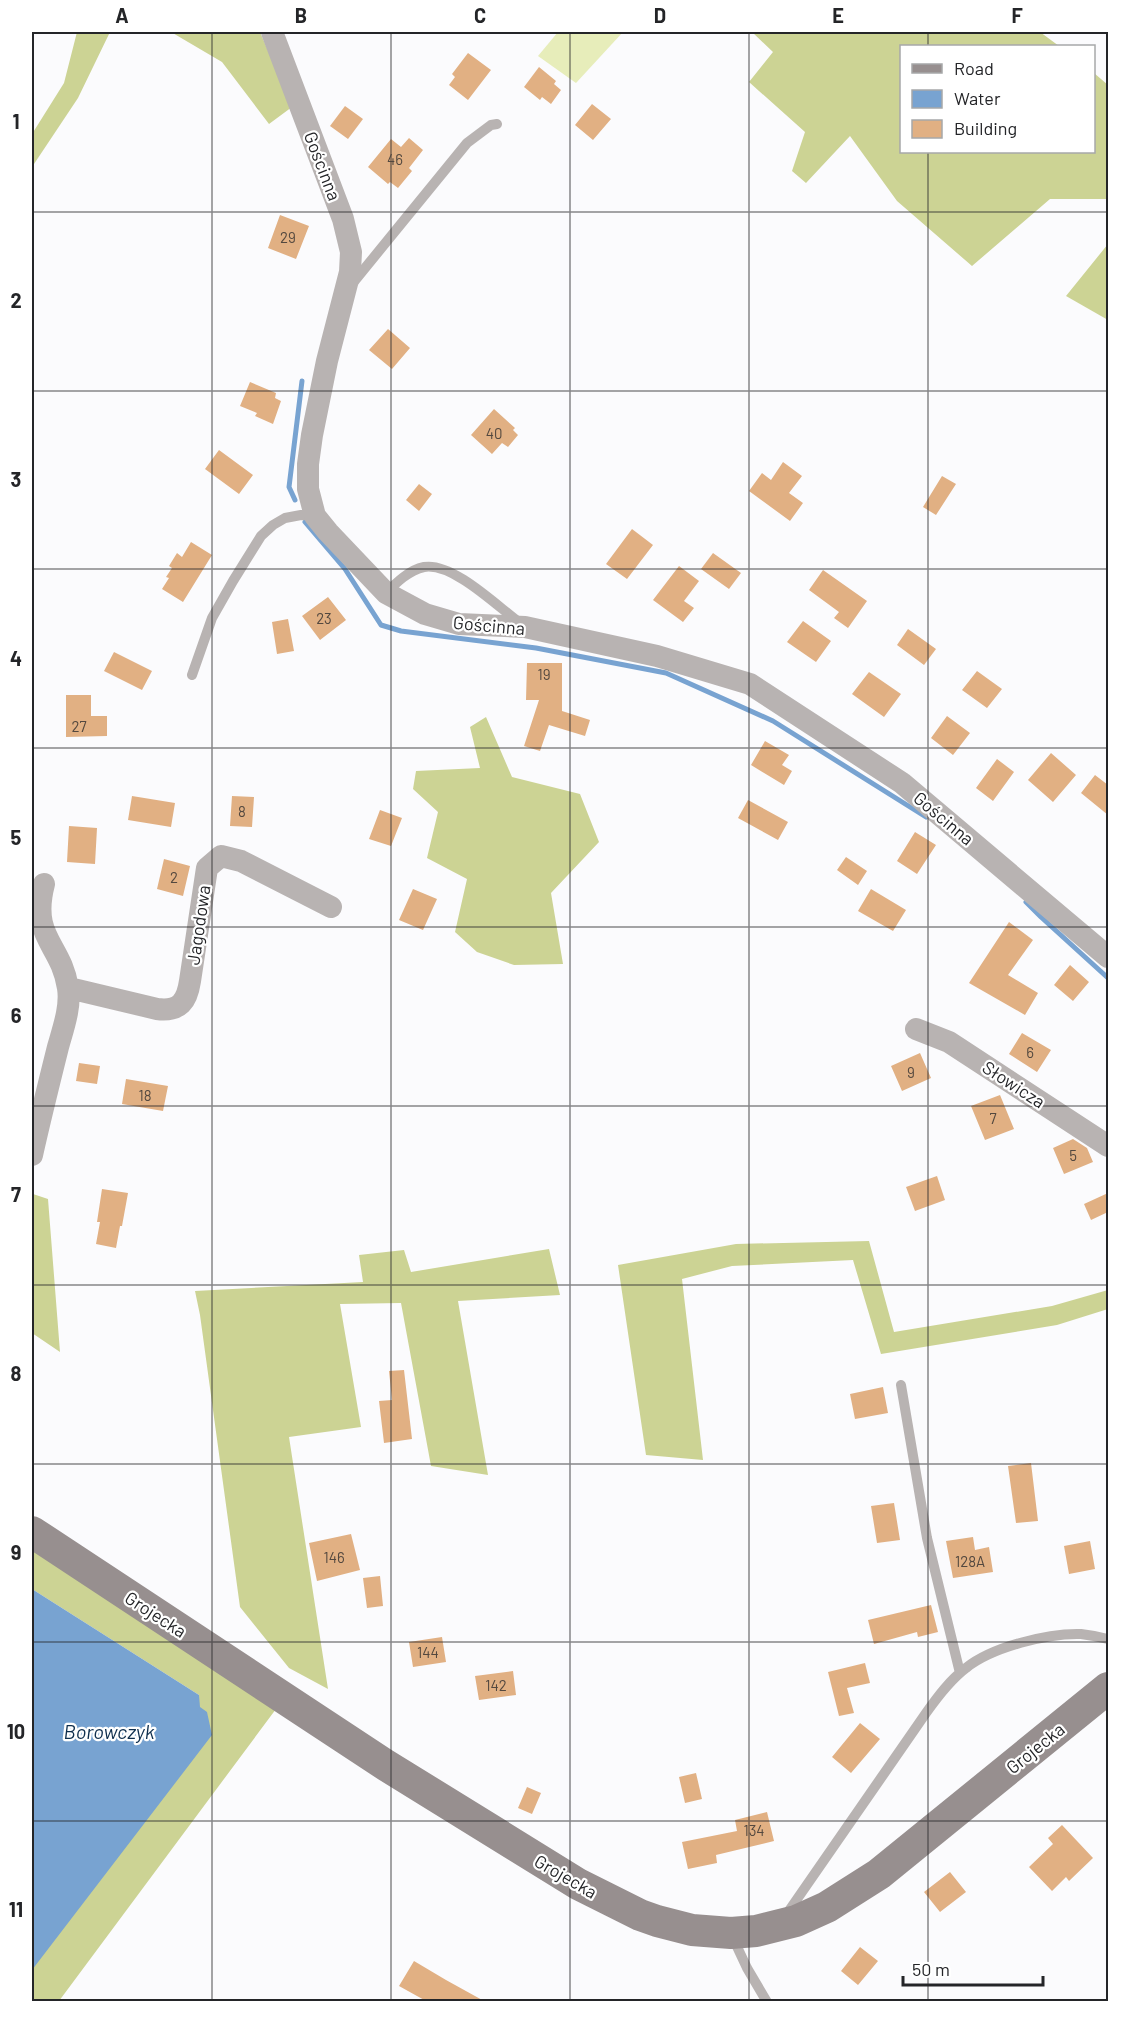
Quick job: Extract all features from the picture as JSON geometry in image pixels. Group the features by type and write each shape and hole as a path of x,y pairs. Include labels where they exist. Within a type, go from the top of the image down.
{"street":[{"name":"Gościnna","path":"272,32 347,234 351,261 331,341 310,453 309,489 315,516 328,532 386,593 413,609 449,622 525,627 657,656 750,684 902,783 1108,957"},
{"name":"Jagodowa","path":"69,988 158,1009 172,1009 181,1004 188,993 207,868 221,856 241,861 331,907"},
{"path":"32,1155 65,1020 69,988 63,965 49,943 41,924 39,904 44,884"},
{"name":"Słowicza","path":"916,1029 949,1042 1108,1146"},
{"name":"Grojecka","path":"32,1532 423,1790 578,1884 621,1907 657,1922 692,1930 731,1933 756,1931 807,1917 827,1907 879,1874 1108,1688"}],"lane":[{"path":"344,294 467,143 491,125 498,124"},
{"path":"192,675 215,612 261,536 285,518 298,515 315,516"},
{"path":"386,593 399,580 422,567 446,569 459,576 525,627"},
{"path":"901,1384 927,1538 960,1673"},
{"path":"779,1926 939,1695 960,1673 983,1656 1032,1641 1082,1634 1108,1640"},
{"path":"731,1933 747,1968 767,2001"}],"green space":[{"path":"77,32 110,32 78,98 32,167 32,134 64,83"},
{"path":"171,32 260,32 292,107 269,124 222,62"},
{"path":"558,32 623,32 576,83 538,56"},
{"path":"752,32 1040,32 1058,45 900,45 900,153 1095,153 1095,74 1108,85 1108,199 1050,199 972,266 897,201 850,136 806,183 792,171 805,132 749,82 773,52"},
{"path":"1108,244 1108,320 1066,296"},
{"path":"486,717 512,777 580,794 599,842 551,893 563,964 514,965 477,952 455,932 467,879 427,858 438,812 413,789 416,771 480,768 470,727"},
{"path":"33,1194 48,1199 60,1352 32,1333"},
{"path":"869,1241 894,1332 1052,1306 1108,1290 1108,1309 1057,1325 881,1354 853,1260 732,1266 682,1279 703,1460 646,1455 618,1265 736,1244"},
{"path":"549,1249 560,1295 458,1301 488,1475 431,1466 401,1303 340,1304 361,1427 289,1437 328,1689 289,1668 240,1607 195,1291 363,1282 359,1255 404,1250 411,1272"},
{"path":"32,1549 276,1709 59,2001 32,2001 32,1962 199,1695 32,1589"}],"water":[{"name":"Borowczyk","path":"32,1589 199,1695 200,1707 207,1712 212,1735 32,1970"}],"building":[{"path":"468,53 491,70 468,100 449,85 455,77 452,74"},
{"path":"539,67 556,81 554,84 561,90 551,104 542,97 540,100 524,87"},
{"path":"592,104 611,119 593,140 575,125"},
{"path":"345,106 363,119 348,139 330,126"},
{"path":"409,138 423,150 409,168 412,171 398,188 390,182 388,184 368,167 391,139 401,147"},
{"path":"280,215 309,226 296,259 268,248"},
{"path":"388,329 410,348 392,369 369,350"},
{"path":"250,382 276,393 275,398 281,401 273,424 255,416 257,413 240,406"},
{"path":"494,409 515,428 513,430 518,435 508,447 502,443 492,454 471,435"},
{"path":"219,450 253,475 239,494 205,469"},
{"path":"783,462 802,476 789,493 803,503 790,521 749,491 762,473 771,480"},
{"path":"942,476 956,484 936,515 923,507"},
{"path":"419,484 432,494 419,511 406,500"},
{"path":"632,529 653,545 627,579 606,564"},
{"path":"191,542 212,555 183,602 162,589 169,578 166,577 172,568 169,566 177,553 182,557"},
{"path":"713,553 741,573 729,589 701,569"},
{"path":"679,566 699,581 684,601 694,608 683,622 653,600"},
{"path":"823,570 867,601 848,628 834,618 839,612 809,590"},
{"path":"328,597 346,620 320,640 302,616"},
{"path":"288,619 294,651 277,654 272,622"},
{"path":"803,621 831,641 816,662 787,642"},
{"path":"908,629 936,649 924,665 897,645"},
{"path":"114,652 152,671 142,690 104,671"},
{"path":"527,663 562,663 562,711 590,720 585,736 549,725 540,751 524,746 539,700 526,700"},
{"path":"977,671 1002,689 987,708 962,690"},
{"path":"869,672 901,694 884,717 852,694"},
{"path":"66,695 91,695 91,716 107,716 107,736 66,737"},
{"path":"947,716 970,733 953,755 931,738"},
{"path":"765,741 789,755 782,765 792,771 784,785 751,765"},
{"path":"1051,753 1076,775 1053,802 1028,780"},
{"path":"997,759 1014,772 993,801 976,788"},
{"path":"1095,775 1108,785 1108,815 1081,793"},
{"path":"132,796 175,803 171,827 128,820"},
{"path":"232,796 254,797 252,827 230,826"},
{"path":"748,800 788,822 778,840 738,818"},
{"path":"380,810 402,818 391,846 369,839"},
{"path":"69,826 97,828 95,864 67,862"},
{"path":"915,832 936,845 917,874 897,861"},
{"path":"846,857 867,871 858,885 837,870"},
{"path":"164,859 190,866 183,896 157,889"},
{"path":"413,889 437,899 423,930 399,920"},
{"path":"871,889 906,910 893,931 858,911"},
{"path":"1009,922 1033,940 1008,975 1038,993 1025,1015 969,983"},
{"path":"1070,965 1089,982 1073,1001 1054,985"},
{"path":"1022,1033 1051,1050 1037,1072 1009,1054"},
{"path":"920,1053 931,1078 902,1091 891,1066"},
{"path":"79,1063 100,1066 97,1084 76,1081"},
{"path":"126,1079 168,1086 163,1111 122,1104"},
{"path":"1000,1095 1014,1129 985,1140 971,1106"},
{"path":"1073,1139 1087,1148 1093,1162 1064,1174 1053,1148"},
{"path":"937,1176 945,1200 915,1211 906,1187"},
{"path":"102,1189 128,1193 116,1248 96,1244"},
{"path":"1108,1193 1108,1212 1091,1220 1084,1204"},
{"path":"404,1370 412,1439 384,1443 379,1401 392,1400 389,1371"},
{"path":"883,1387 888,1413 855,1419 850,1394"},
{"path":"1031,1463 1038,1521 1016,1523 1008,1466"},
{"path":"894,1503 900,1540 877,1543 871,1506"},
{"path":"351,1534 360,1570 317,1581 309,1543"},
{"path":"973,1537 975,1550 989,1547 993,1572 953,1578 946,1541"},
{"path":"1090,1541 1095,1569 1069,1574 1064,1546"},
{"path":"380,1576 383,1606 367,1608 363,1578"},
{"path":"931,1605 938,1632 918,1637 917,1632 874,1644 868,1620"},
{"path":"442,1637 446,1662 413,1667 409,1642"},
{"path":"865,1663 870,1683 847,1688 854,1713 839,1716 828,1672"},
{"path":"513,1671 516,1695 479,1700 475,1676"},
{"path":"860,1723 880,1739 851,1773 832,1757"},
{"path":"696,1773 702,1799 685,1803 679,1777"},
{"path":"527,1787 541,1793 532,1814 518,1808"},
{"path":"767,1812 774,1841 716,1855 717,1863 688,1869 682,1842 737,1831 735,1820"},
{"path":"1062,1825 1093,1858 1069,1881 1066,1877 1052,1891 1029,1867 1053,1844 1048,1838"},
{"path":"950,1872 966,1892 940,1912 924,1892"},
{"path":"860,1947 878,1961 858,1985 841,1971"},
{"path":"414,1961 484,2001 426,2001 399,1986"}],"waterway":[{"path":"295,500 289,487 302,381"},
{"path":"305,522 345,569 381,625 401,631 536,648 666,673 773,721 926,817"},
{"path":"1026,902 1108,978"}]}
